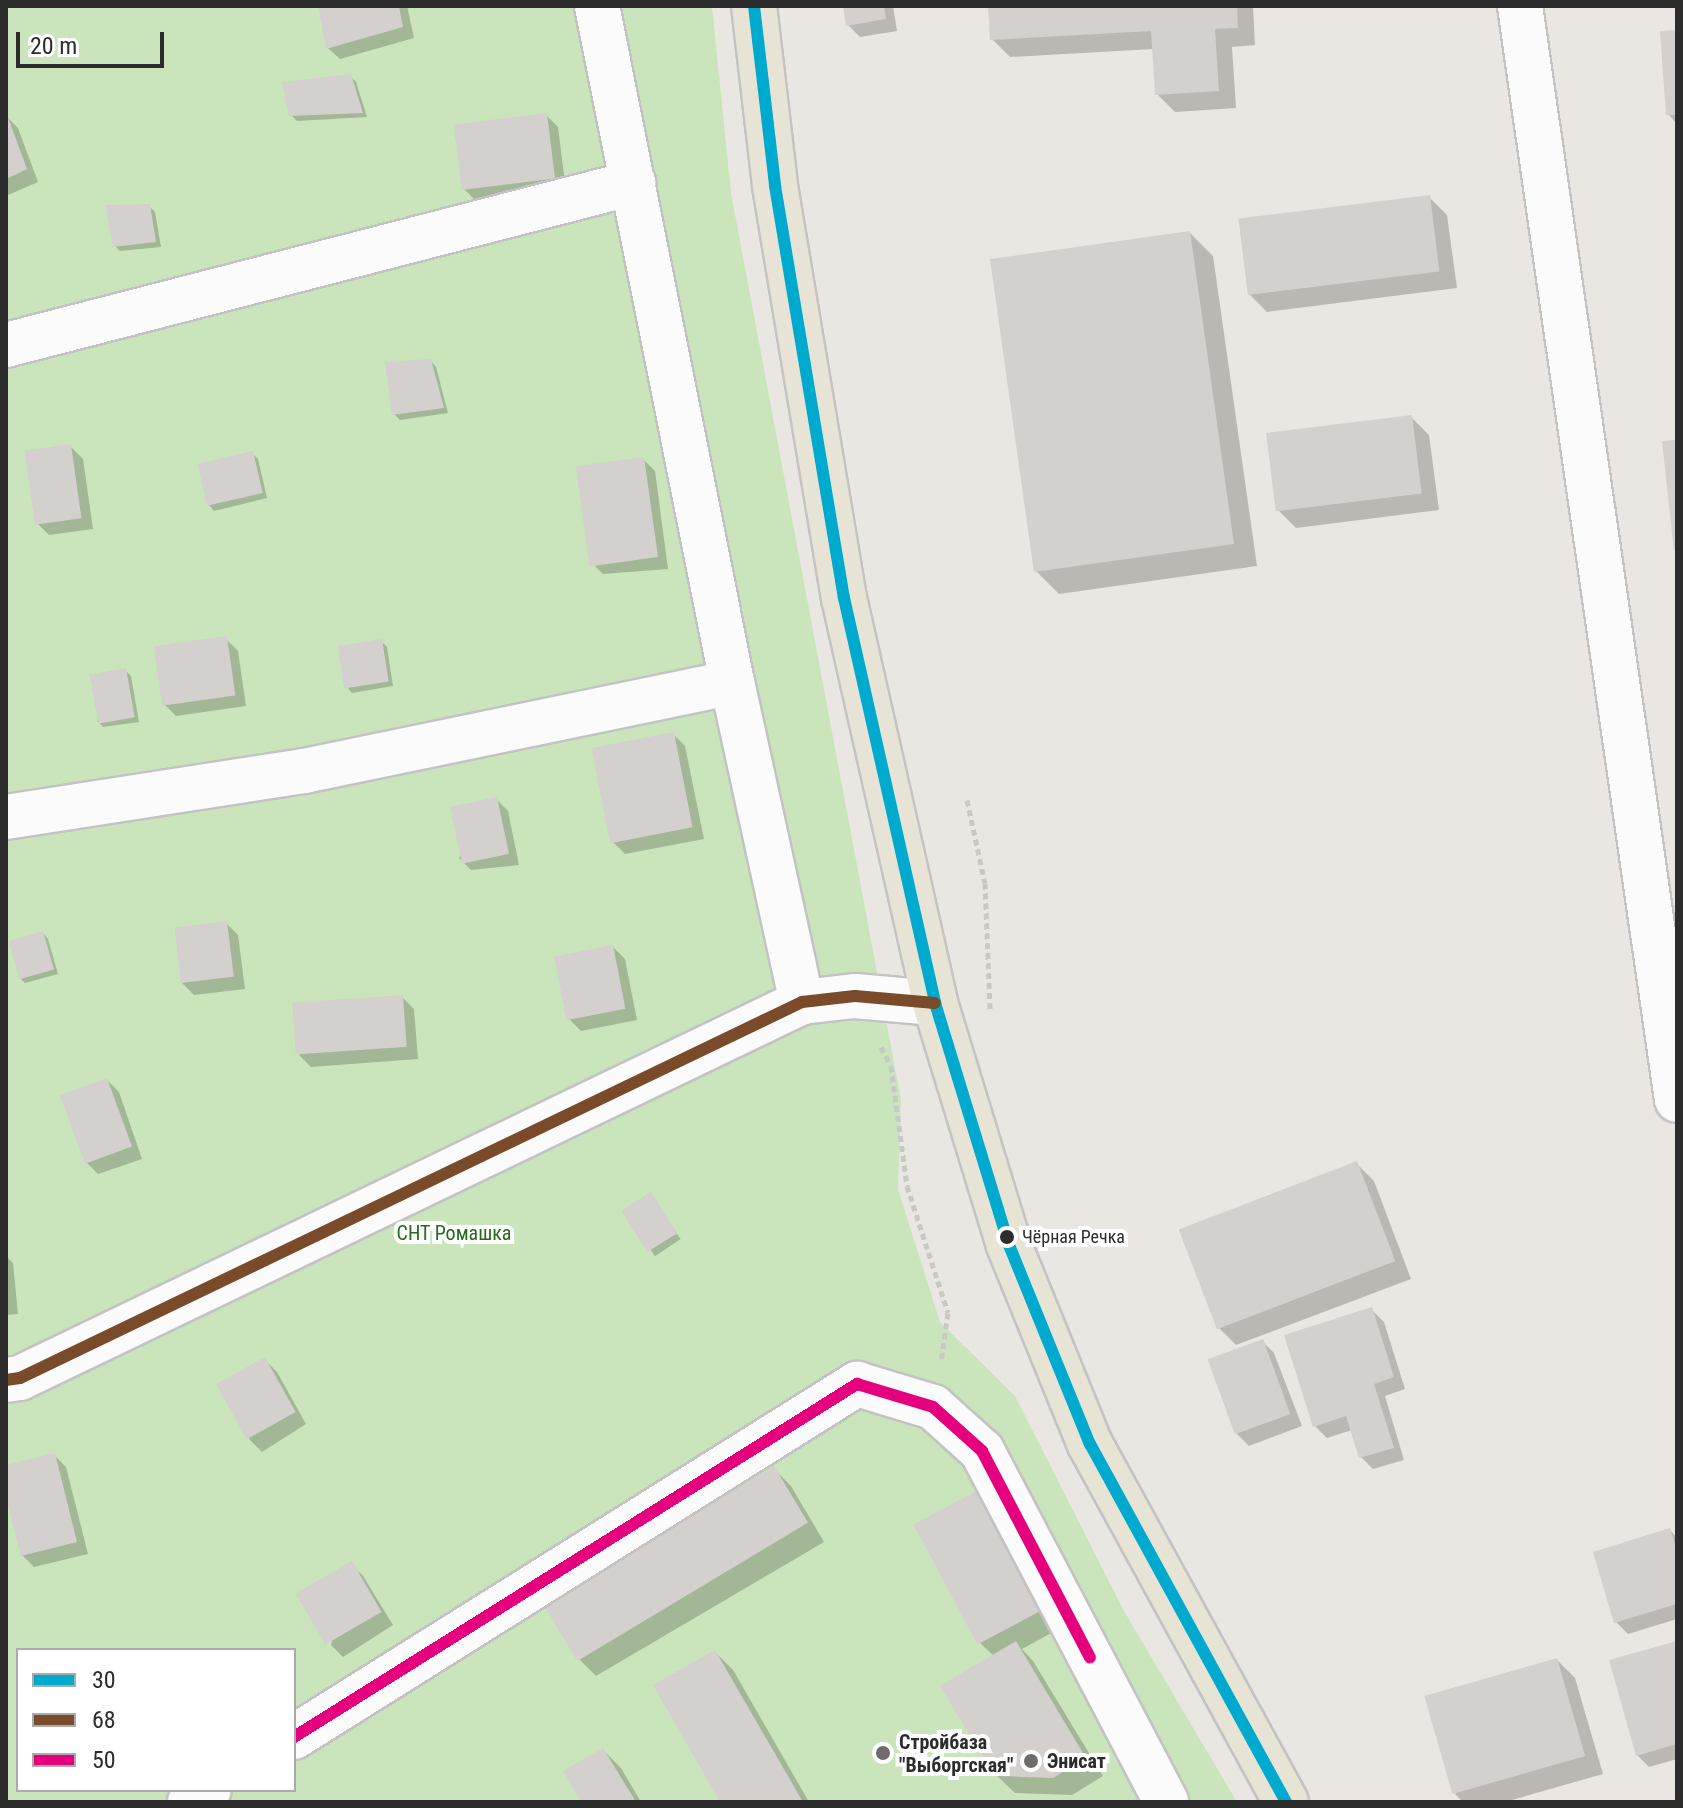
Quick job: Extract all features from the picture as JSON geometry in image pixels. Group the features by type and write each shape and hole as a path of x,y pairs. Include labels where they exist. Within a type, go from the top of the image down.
{"main road":[{"path":"754,6 775,186 844,598 935,1003 1009,1245 1090,1444 1286,1802"}],"street":[{"path":"597,6 732,682 802,1002"},
{"path":"1520,6 1671,1023 1677,1100"},
{"path":"6,345 633,183"},
{"path":"6,817 304,771 732,682"},
{"path":"6,1380 20,1378 802,1002 855,996 935,1003"},
{"path":"296,1736 857,1384 933,1407 982,1451 1166,1802"}],"path":[{"path":"967,800 985,883 987,983 991,1013"},
{"path":"891,1066 907,1186 948,1313 933,1407"}],"green space":[{"name":"СНТ Ромашка","path":"6,6 712,6 731,193 901,1100 898,1189 940,1322 1015,1396 1124,1611 1237,1802 6,1802"}],"building":[{"path":"318,6 399,6 403,27 326,49"},
{"path":"843,6 884,6 886,19 846,26"},
{"path":"988,6 1237,6 1238,28 1215,29 1219,91 1155,95 1151,31 990,40"},
{"path":"1677,30 1677,115 1666,115 1660,31"},
{"path":"351,74 363,113 289,116 282,82"},
{"path":"6,112 27,169 6,179"},
{"path":"547,113 555,179 462,190 454,124"},
{"path":"1430,195 1439,271 1248,295 1238,219"},
{"path":"150,204 156,242 113,247 105,205"},
{"path":"1190,231 1234,544 1034,572 990,259"},
{"path":"431,359 444,408 392,415 385,362"},
{"path":"1412,415 1422,493 1276,511 1266,433"},
{"path":"1677,440 1677,551 1674,551 1662,441"},
{"path":"71,444 81,518 35,525 24,451"},
{"path":"253,451 263,493 207,506 197,464"},
{"path":"644,457 658,557 590,567 576,467"},
{"path":"227,636 235,695 162,706 154,646"},
{"path":"382,639 389,681 344,689 338,646"},
{"path":"126,668 135,717 98,724 90,674"},
{"path":"674,732 693,827 610,843 592,748"},
{"path":"497,797 509,854 462,864 450,807"},
{"path":"227,921 234,977 181,983 174,927"},
{"path":"43,931 54,969 19,979 8,941"},
{"path":"613,945 625,1009 567,1020 554,956"},
{"path":"403,995 407,1047 296,1055 292,1003"},
{"path":"107,1078 132,1147 85,1164 60,1095"},
{"path":"1357,1161 1395,1261 1217,1329 1179,1229"},
{"path":"651,1192 677,1234 647,1252 621,1211"},
{"path":"1372,1307 1394,1377 1374,1384 1394,1448 1359,1458 1346,1416 1313,1427 1284,1335"},
{"path":"1263,1339 1290,1414 1235,1434 1208,1359"},
{"path":"265,1357 296,1412 247,1439 216,1384"},
{"path":"55,1453 77,1542 21,1556 6,1498 6,1465"},
{"path":"774,1466 808,1523 577,1661 543,1605"},
{"path":"986,1486 1050,1606 977,1645 914,1524"},
{"path":"1670,1528 1677,1551 1677,1604 1614,1623 1593,1552"},
{"path":"352,1561 382,1612 325,1645 296,1594"},
{"path":"1016,1641 1086,1758 1053,1778 995,1776 940,1686"},
{"path":"1677,1641 1677,1744 1636,1756 1609,1660"},
{"path":"715,1650 803,1802 720,1802 653,1685"},
{"path":"1557,1658 1585,1756 1452,1794 1424,1696"},
{"path":"603,1748 636,1802 581,1802 563,1771"}],"transit line":[{"name":"30","path":"754,6 775,186 844,598 935,1003 1009,1245 1090,1444 1286,1802"},
{"name":"68","path":"6,1380 20,1378 802,1002 855,996 935,1003"},
{"name":"50","path":"296,1736 857,1384 933,1407 982,1451 1090,1658"}],"place":[{"name":"Чёрная Речка","path":"1007,1237"},
{"name":"Стройбаза \"Выборгская\"","path":"883,1753"},
{"name":"Энисат","path":"1031,1761"}]}
